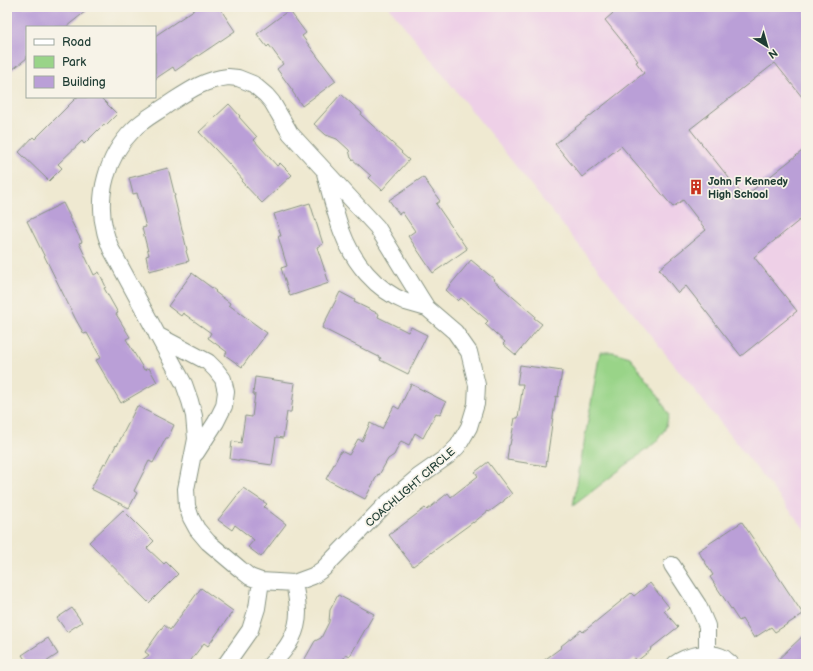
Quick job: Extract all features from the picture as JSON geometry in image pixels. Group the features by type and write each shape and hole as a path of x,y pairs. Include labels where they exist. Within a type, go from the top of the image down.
{"street":[{"name":"COACHLIGHT CIRCLE","path":"228,77 238,78 252,84 272,102 290,133 377,227 427,308 455,332 469,352 477,385 476,404 469,426 458,446 448,456 418,477 384,506 341,552 313,576 294,583 261,581 250,577 208,542 197,529 187,506 186,489 196,440 194,416 184,384 111,248 105,232 102,197 112,159 119,147 133,130 143,121 192,89 216,78 228,77"},
{"name":"COACHLIGHT CIRCLE","path":"324,170 342,232 348,247 366,273 377,284 391,294 406,302 427,308"},
{"name":"COACHLIGHT CIRCLE","path":"157,335 208,362 223,379 226,392 224,406 216,422 193,457"},
{"path":"672,565 698,605 707,626 707,654"},
{"path":"226,664 250,630 257,608 261,581"},
{"path":"271,664 288,646 296,631 298,612 294,583"},
{"path":"675,664 691,656 707,654 723,657 731,664"}],"shaded area":[{"path":"389,7 806,7 806,531 723,426"}],"green space":[{"path":"600,352 613,352 630,357 661,400 669,415 665,429 656,442 573,506"}],"building":[{"path":"7,7 91,7 67,26 26,26 26,59 7,74"},
{"path":"198,7 219,7 235,31 175,71 173,67 156,78 156,35"},
{"name":"John F Kennedy High School","path":"620,7 806,7 806,102 775,63 690,129 744,197 806,148 806,215 754,257 797,311 741,356 686,286 678,293 659,269 706,230 683,200 673,207 621,146 582,177 555,144 644,73 636,62 638,61 605,20"},
{"path":"289,10 306,33 302,36 336,81 302,106 277,69 283,64 269,45 267,47 257,34"},
{"path":"341,94 409,160 382,190 369,178 371,176 351,158 349,150 337,139 326,135 314,124"},
{"path":"76,98 101,98 117,114 105,126 104,124 84,144 82,141 58,164 62,168 49,181 19,152 33,137 35,139"},
{"path":"229,104 257,137 254,140 277,166 280,163 292,175 262,203 241,181 243,180 231,166 199,132"},
{"path":"168,168 189,261 149,271 146,256 149,255 142,228 146,227 137,193 133,194 129,178"},
{"path":"423,177 440,201 436,204 467,249 433,273 408,236 415,231 402,212 399,214 389,200"},
{"path":"63,203 82,242 79,243 94,275 99,272 106,287 104,288 118,313 116,314 130,337 126,339 144,370 149,368 157,382 121,403 96,360 101,358 87,333 84,334 76,320 27,221"},
{"path":"310,203 323,244 317,247 329,283 290,296 281,268 287,266 278,236 281,236 274,214"},
{"path":"471,260 494,279 493,280 535,316 534,318 542,324 516,355 503,344 505,342 485,324 488,321 461,298 458,301 446,290"},
{"path":"192,273 230,303 229,305 267,333 242,367 225,355 227,352 208,338 211,333 183,313 181,316 168,306"},
{"path":"340,292 355,300 354,302 379,314 378,317 408,332 411,327 427,335 408,374 380,360 381,358 322,328"},
{"path":"520,365 562,371 558,397 556,396 546,466 507,460 515,418 518,418 523,384 517,384"},
{"path":"255,377 295,383 291,412 287,412 283,438 276,437 272,465 230,459 232,441 241,443 245,416 252,417 255,394 253,394"},
{"path":"411,384 446,402 440,415 436,413 423,438 415,433 409,445 401,441 394,455 388,459 379,475 378,474 365,499 326,479 341,451 349,455 358,439 362,441 370,423 382,429 394,406 399,409"},
{"path":"137,406 174,425 153,463 149,461 134,491 137,493 129,508 91,489 104,463 106,464 116,445 117,446"},
{"path":"488,462 512,494 413,566 389,535 425,508 427,510 448,493 451,497 478,476 475,472"},
{"path":"243,488 267,504 264,507 286,524 261,557 248,547 254,540 235,525 232,530 218,520"},
{"path":"123,510 154,541 147,548 164,564 166,562 178,574 149,603 89,542"},
{"path":"742,522 803,614 775,632 771,627 754,638 742,619 739,621 710,577 713,575 698,551"},
{"path":"650,583 669,607 664,611 678,627 637,661 635,658 627,664 539,664 562,647 561,646 581,630 583,632 631,593 634,596"},
{"path":"201,588 233,611 208,646 204,643 188,664 137,664 149,655 145,652 164,625 170,630"},
{"path":"338,595 374,614 350,656 346,654 341,664 302,664 315,641 321,638 329,622 330,610"},
{"path":"72,608 82,622 67,632 57,618"},
{"path":"806,633 806,664 773,664"},
{"path":"48,638 58,654 43,664 28,664 22,655"}],"place":[{"name":"John F Kennedy High School","path":"696,187"}]}
